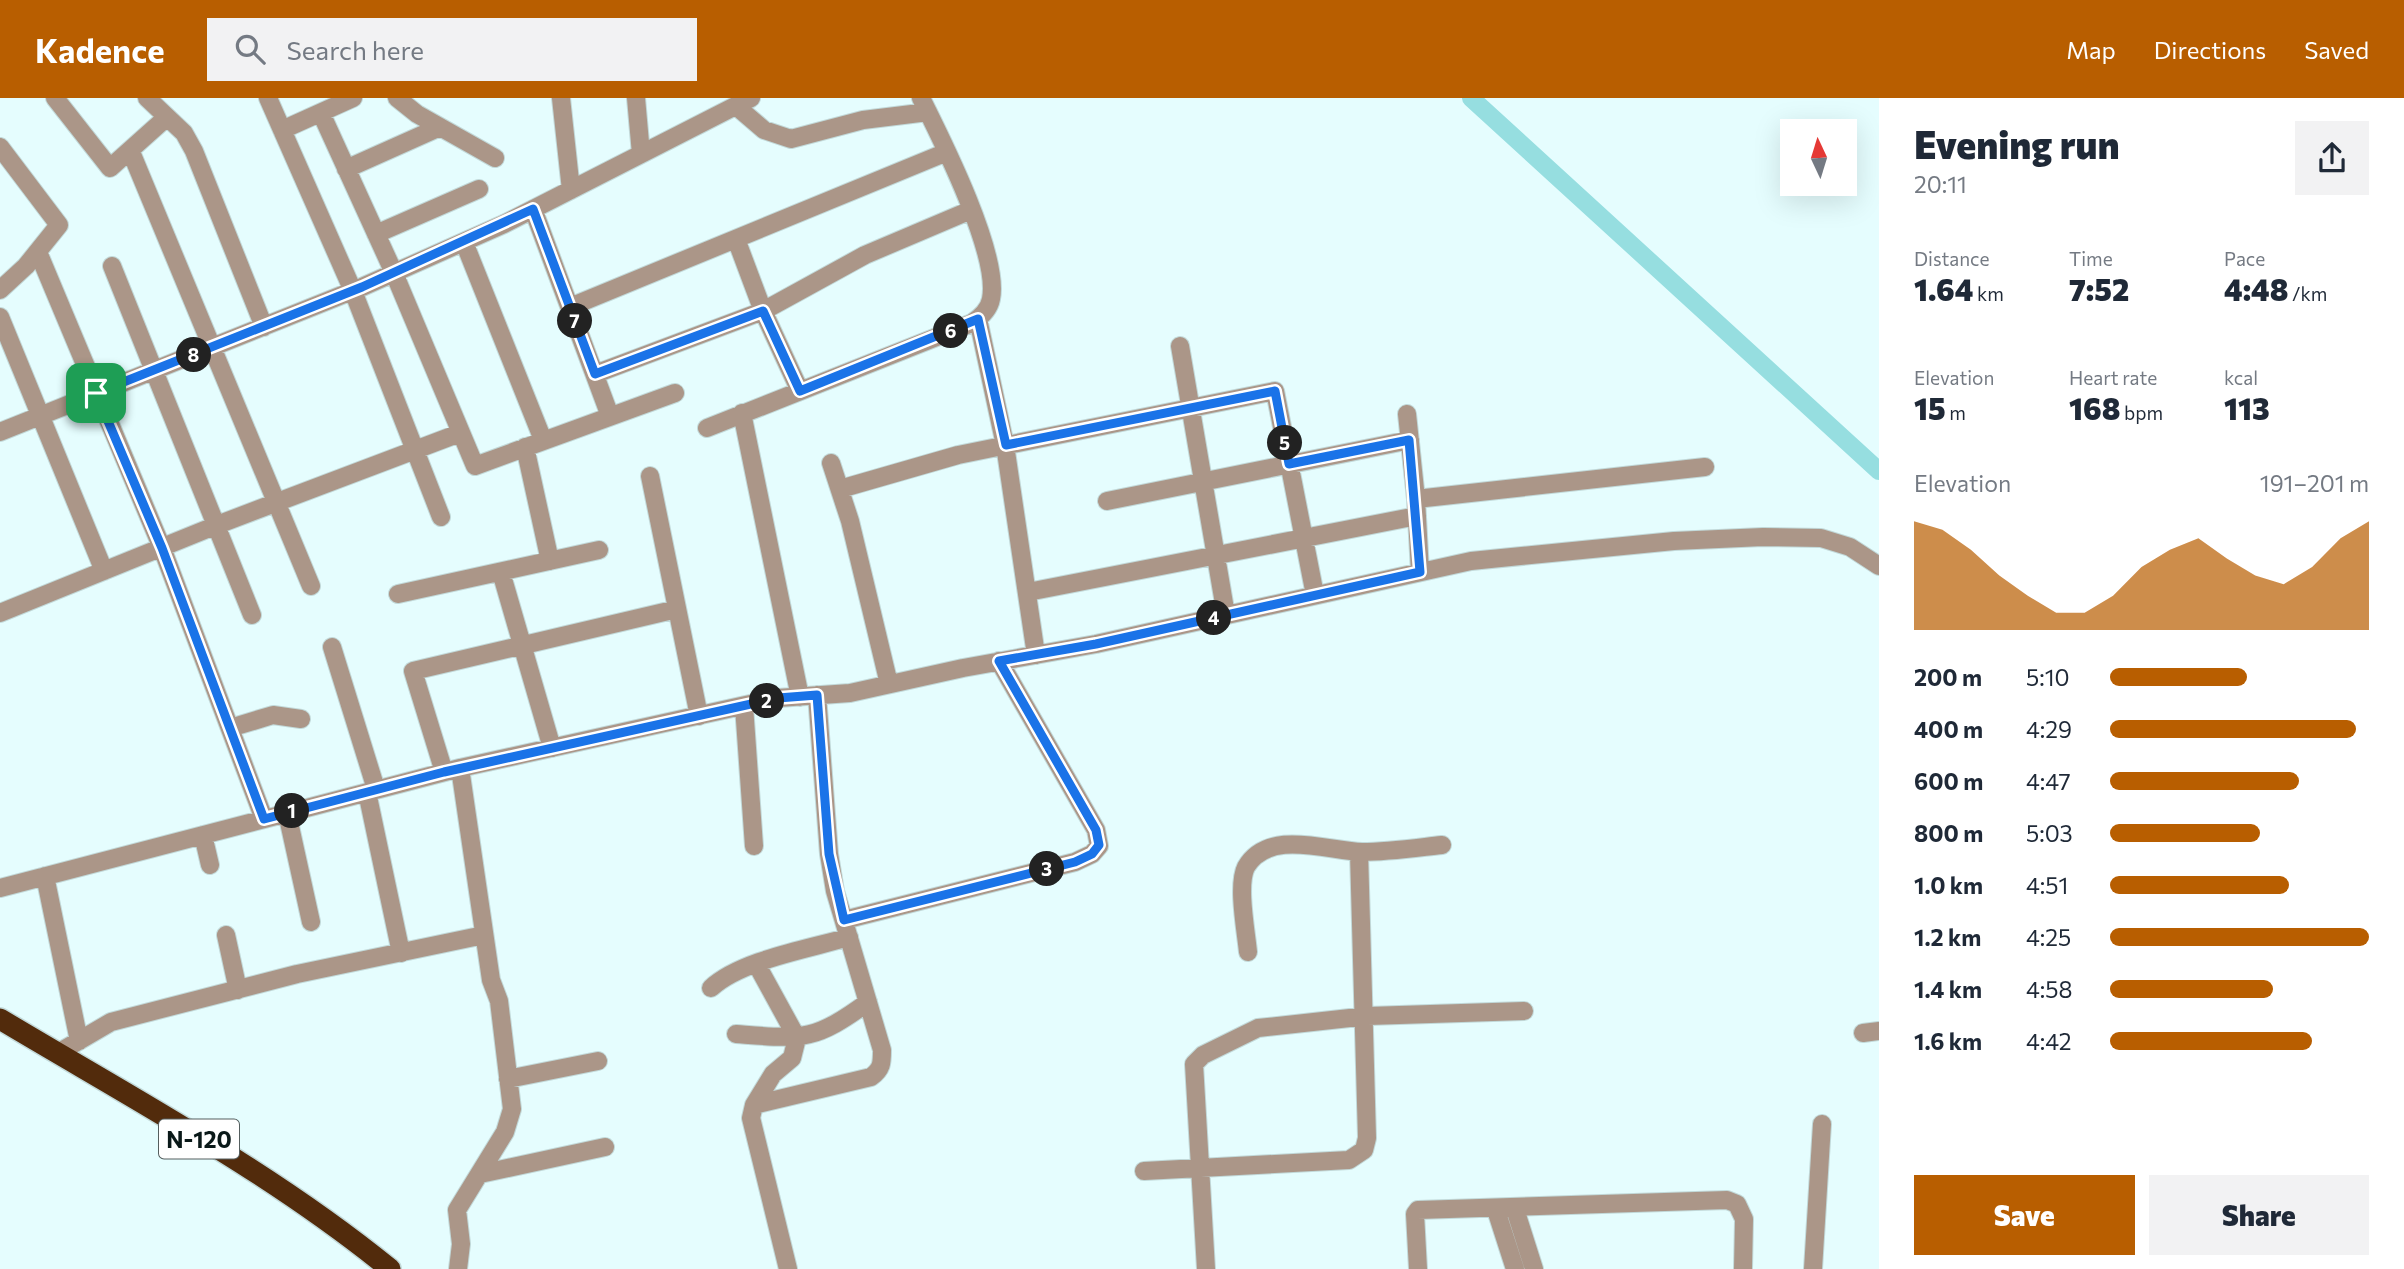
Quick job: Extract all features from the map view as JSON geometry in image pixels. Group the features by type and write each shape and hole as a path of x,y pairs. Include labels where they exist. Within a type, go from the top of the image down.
{"highway":[{"name":"N-120","path":"0,1019 320,1215 390,1269"}],"street":[{"path":"55,98 110,168 167,117"},
{"path":"147,98 184,133 194,151 264,327"},
{"path":"268,98 353,291 442,517"},
{"path":"282,130 353,98"},
{"path":"397,98 440,127 495,158"},
{"path":"561,98 571,190"},
{"path":"636,98 641,155"},
{"path":"0,432 353,291 464,242 641,155 717,106 743,102 764,130 791,139 925,105 971,211 991,271 992,298 988,309 978,319 708,429"},
{"path":"321,113 394,273 475,466 675,393"},
{"path":"346,169 440,127"},
{"path":"0,147 59,225 38,252 3,281"},
{"path":"131,152 311,586"},
{"path":"570,307 947,152"},
{"path":"376,234 479,189"},
{"path":"533,209 610,416"},
{"path":"595,374 763,311 865,255 971,211"},
{"path":"736,239 763,311 800,391"},
{"path":"464,242 543,440"},
{"path":"38,252 162,548 264,819"},
{"path":"112,266 252,615"},
{"path":"0,317 104,571"},
{"path":"978,319 1006,445 1036,655"},
{"path":"1180,346 1226,615"},
{"path":"840,489 958,455 1190,406 1275,391 1315,595"},
{"path":"742,413 809,696 829,854 847,929 882,1050 880,1070 860,1080 754,1105"},
{"path":"1407,414 1417,508 1420,572"},
{"path":"0,613 217,525 460,433"},
{"path":"1107,501 1409,440"},
{"path":"525,447 550,561"},
{"path":"831,463 840,489 889,684"},
{"path":"1028,592 1304,539 1417,508 1705,467"},
{"path":"650,476 699,716"},
{"path":"0,888 452,770 744,706 850,693 1036,655 1471,561 1568,550 1763,537 1821,538 1850,547 1879,566"},
{"path":"398,594 598,550"},
{"path":"500,572 552,748"},
{"path":"458,1269 461,1244 457,1210 505,1132 512,1109 499,1002 491,980 452,770 413,671 677,609"},
{"path":"332,647 372,791 401,953"},
{"path":"711,988 722,978 847,929 1075,862 1092,854 1099,845 1096,830 999,661"},
{"path":"744,706 754,846"},
{"path":"230,728 273,715 301,719"},
{"path":"287,813 311,922"},
{"path":"203,835 210,865"},
{"path":"1248,952 1242,880 1247,867 1257,856 1279,846 1311,844 1359,852 1441,845"},
{"path":"1144,1171 1349,1160 1358,1156 1367,1139 1359,852"},
{"path":"45,876 79,1041"},
{"path":"226,935 238,990"},
{"path":"58,1054 111,1022 238,990 484,935"},
{"path":"757,965 797,1038 792,1058 773,1074 754,1105 751,1118 788,1269"},
{"path":"736,1034 797,1038 830,1030 869,1002"},
{"path":"1206,1269 1194,1064 1203,1055 1258,1028 1364,1017 1524,1011"},
{"path":"509,1079 598,1062"},
{"path":"1813,1269 1822,1124"},
{"path":"480,1174 605,1147"},
{"path":"1418,1269 1415,1214 1418,1210 1496,1210 1727,1200 1737,1204 1744,1219 1743,1269"},
{"path":"1515,1209 1534,1269"},
{"path":"1496,1210 1515,1269"}],"waterway":[{"path":"1471,98 1879,471"}],"route":[{"path":"533,209 595,374 763,311 800,391 863,368 978,319 1006,445 1157,412 1275,391 1289,464 1409,440 1420,572 1096,644 999,661 1096,830 1099,845 1092,854 1075,862 844,920 835,891 829,854 817,695 778,698 460,768 264,819 162,548 96,393 362,287 533,209"}]}
